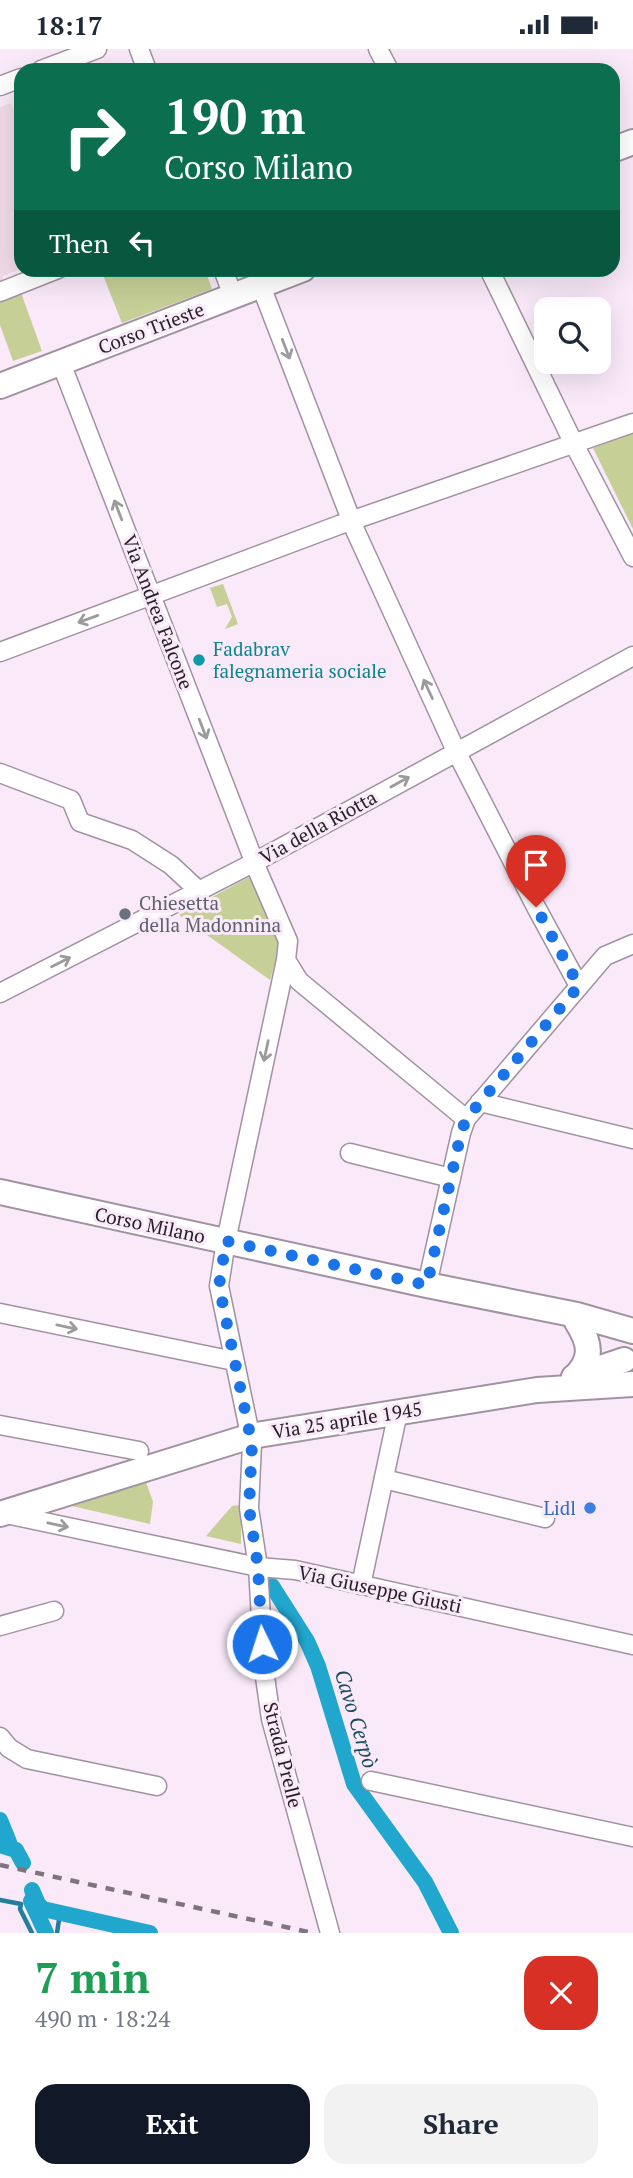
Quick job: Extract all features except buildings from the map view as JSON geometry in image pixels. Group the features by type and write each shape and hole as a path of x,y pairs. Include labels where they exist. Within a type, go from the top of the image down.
{"main road":[{"name":"Corso Trieste","path":"0,386 283,277"},
{"name":"Corso Milano","path":"0,1192 622,1327"},
{"name":"Corso Milano","path":"547,1310 617,1343 623,1367"},
{"path":"574,1378 586,1366 588,1351 587,1342 577,1322"},
{"name":"Via 25 aprile 1945","path":"537,1390 623,1367"},
{"name":"Via 25 aprile 1945","path":"1,1513 251,1436 537,1390 623,1367"}],"street":[{"path":"60,63 97,49"},
{"path":"0,292 38,277"},
{"path":"226,277 233,296"},
{"path":"493,277 574,444 633,557"},
{"path":"261,286 352,521 456,751 579,986"},
{"name":"Via Andrea Falcone","path":"61,363 288,941 286,960"},
{"path":"0,652 352,521 633,423"},
{"name":"Via della Riotta","path":"0,993 255,862 633,656"},
{"path":"0,773 71,800 80,822 132,840 171,866 199,891"},
{"path":"427,1285 466,1121 605,956 633,944"},
{"path":"286,960 299,981 466,1121"},
{"name":"Strada Prelle","path":"286,960 226,1241 219,1286 251,1436 249,1508 258,1567 264,1670 271,1719 330,1933"},
{"path":"480,1102 633,1139"},
{"path":"350,1153 451,1178"},
{"path":"0,1313 234,1361"},
{"path":"361,1585 398,1412"},
{"path":"0,1426 139,1451"},
{"path":"384,1479 545,1518"},
{"name":"Via Giuseppe Giusti","path":"1,1513 258,1567 295,1570 633,1644"},
{"path":"0,1626 54,1611"},
{"path":"0,1737 9,1748 27,1759 157,1786"},
{"path":"371,1781 632,1832"}],"shaded area":[{"path":"11,103 14,111 14,272 2,276 5,283 0,284 0,107"}],"green space":[{"path":"104,277 208,277 212,289 122,323"},
{"path":"20,290 42,351 13,361 0,325 0,298"},
{"path":"633,433 633,529 593,448"},
{"path":"223,584 238,624 225,629 232,617 227,604 217,607 210,588"},
{"path":"251,876 278,940 270,980 179,915"},
{"path":"146,1482 153,1502 150,1524 72,1506"},
{"path":"241,1505 241,1544 206,1536 232,1506"}],"waterway":[{"name":"Cavo Cerpò","path":"272,1586 307,1641 318,1666 354,1784 425,1882 451,1933"},
{"path":"0,1820 9,1842"},
{"path":"0,1845 16,1850 23,1863"},
{"path":"32,1890 43,1909 150,1933"},
{"path":"0,1900 21,1904 20,1909 32,1933"},
{"path":"31,1901 46,1933"},
{"path":"57,1933 60,1913"}],"railway":[{"path":"0,1865 313,1933"}],"place":[{"name":"Fadabrav falegnameria sociale","path":"199,660"},
{"name":"Chiesetta della Madonnina","path":"125,914"},
{"name":"Lidl","path":"590,1508"}],"route":[{"path":"262,1644 258,1567 249,1508 252,1444 219,1286 226,1241 427,1285 466,1119 579,986 536,907"}]}
